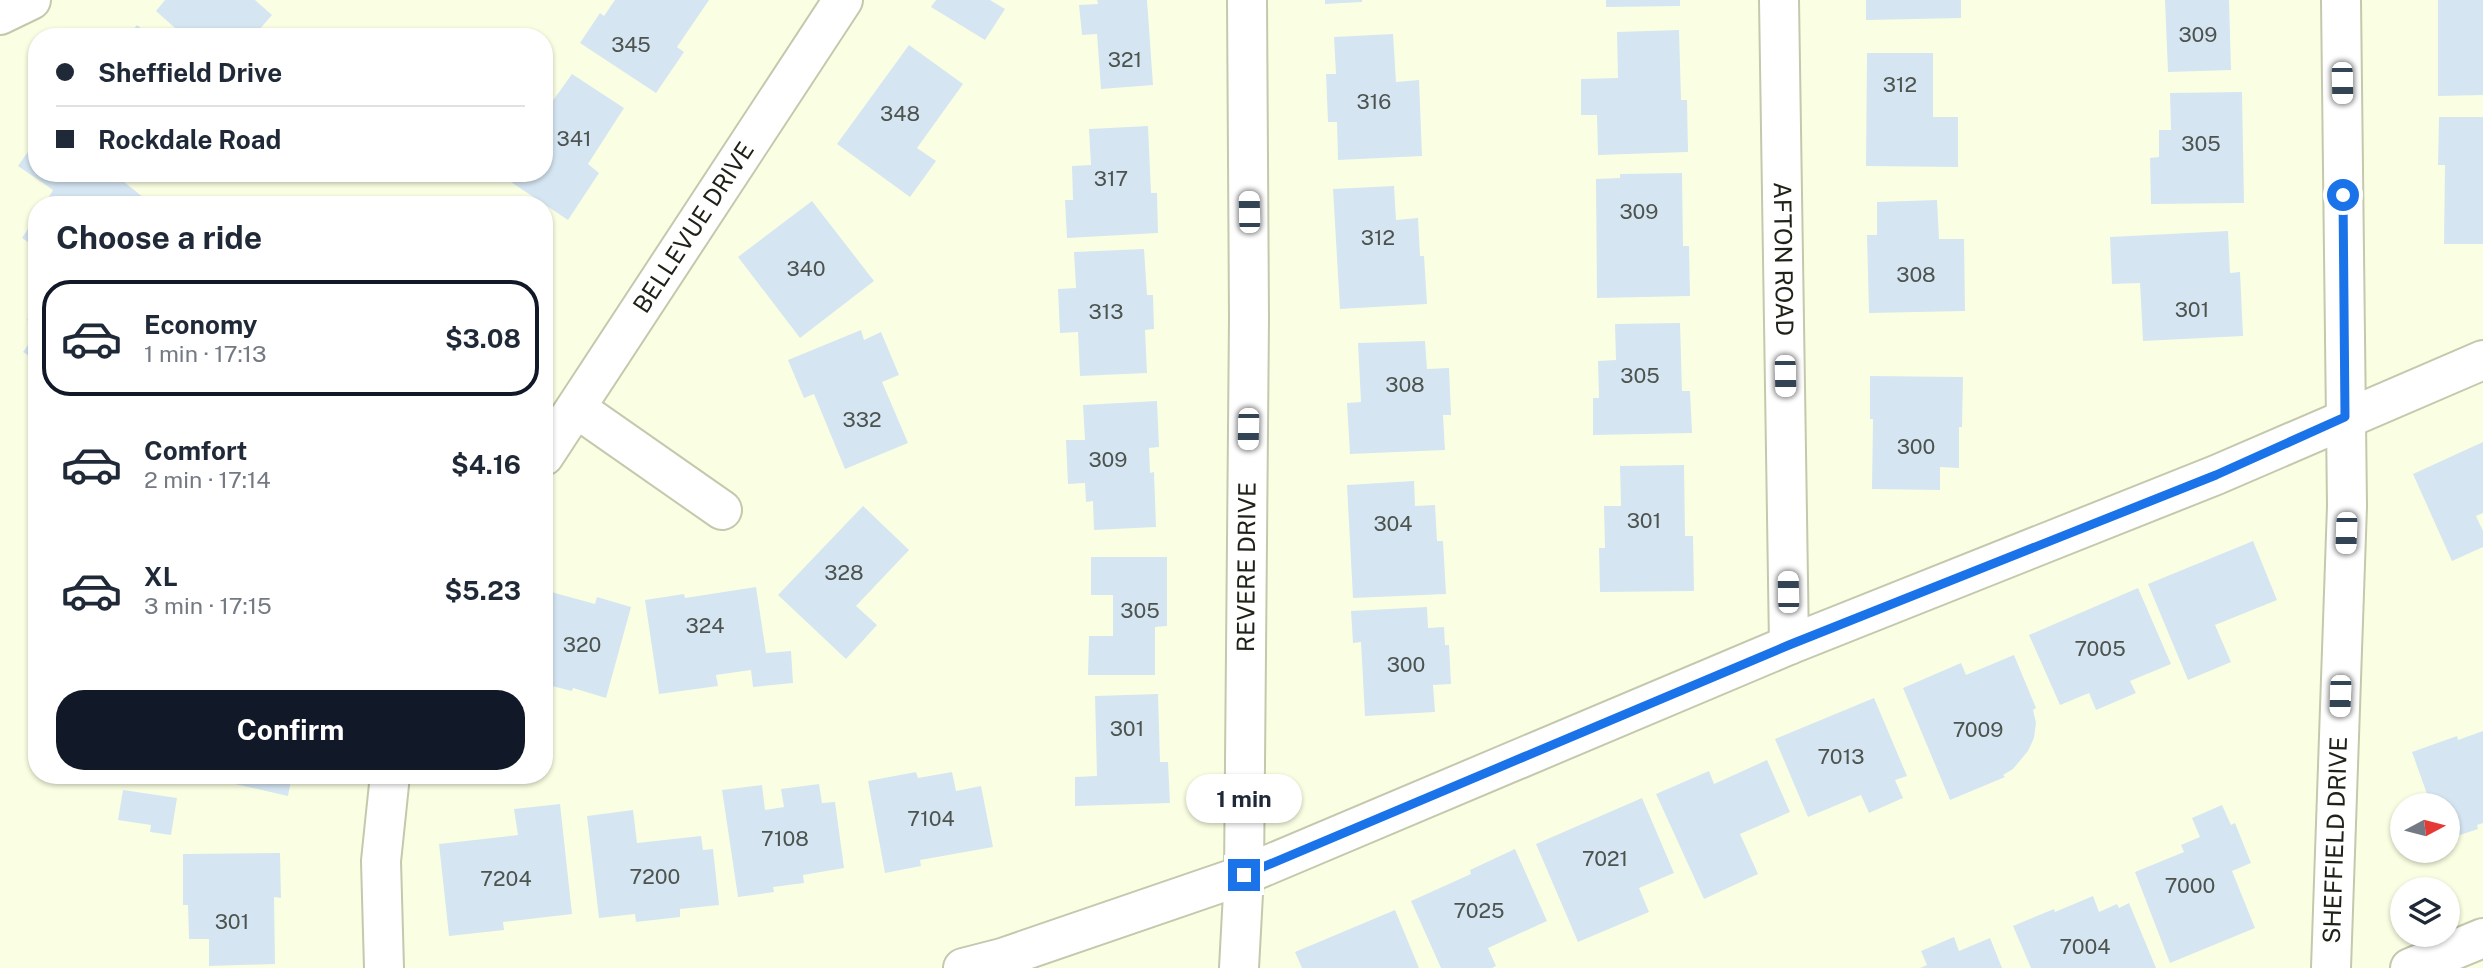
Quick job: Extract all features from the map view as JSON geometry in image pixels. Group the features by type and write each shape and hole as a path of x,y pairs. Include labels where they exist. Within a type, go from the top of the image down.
{"street":[{"path":"0,15 31,0"},
{"name":"BELLEVUE DRIVE","path":"553,442 843,0"},
{"name":"REVERE DRIVE","path":"1239,968 1244,875 1249,332 1247,0"},
{"name":"AFTON ROAD","path":"1779,0 1789,645"},
{"name":"SHEFFIELD DRIVE","path":"2331,968 2346,520 2341,0"},
{"path":"963,968 1002,958 1244,875 1789,645 2216,475 2345,417 2483,360"},
{"path":"576,408 722,510"},
{"path":"384,968 381,861 389,784"},
{"path":"2410,968 2483,937"}],"building":[{"path":"165,0 255,0 272,15 261,28 175,28 156,11"},
{"path":"615,0 709,0 677,47 684,52 656,93 580,43 600,13 604,16"},
{"path":"936,0 990,0 1005,9 985,40 931,7"},
{"path":"1097,0 1147,0 1153,85 1101,89 1097,34 1082,35 1079,5 1098,4"},
{"path":"1325,0 1362,0 1362,2 1325,4"},
{"path":"1606,0 1680,0 1680,6 1606,7"},
{"path":"1866,0 1961,0 1961,18 1866,20"},
{"path":"2165,0 2229,0 2231,70 2168,72"},
{"path":"2438,0 2483,0 2483,95 2438,96"},
{"path":"1679,30 1681,100 1687,100 1688,152 1598,155 1597,115 1581,115 1581,79 1618,78 1617,32"},
{"path":"1393,34 1396,82 1419,80 1422,156 1338,160 1337,122 1328,122 1326,74 1336,74 1334,37"},
{"path":"909,45 963,84 917,148 936,161 910,197 837,144"},
{"path":"1867,53 1933,53 1933,117 1958,117 1958,167 1866,166"},
{"path":"572,74 624,108 588,164 599,173 568,220 553,210 553,196 532,196 511,182 553,182 553,100"},
{"path":"2242,92 2244,203 2151,204 2150,158 2159,157 2159,130 2171,130 2170,93"},
{"path":"2439,117 2483,117 2483,244 2444,244 2445,165 2438,165"},
{"path":"1148,126 1151,193 1157,193 1158,233 1067,238 1065,200 1073,200 1072,166 1091,165 1089,129"},
{"path":"28,152 28,173 18,166"},
{"path":"1682,173 1683,246 1689,246 1690,296 1597,298 1596,179 1620,178 1620,174"},
{"path":"41,182 124,182 142,196 49,196 53,190"},
{"path":"1394,186 1396,220 1418,218 1427,304 1340,309 1333,189"},
{"path":"1937,200 1939,239 1964,239 1965,311 1869,313 1867,235 1877,235 1877,202"},
{"path":"812,201 874,281 800,338 738,257"},
{"path":"28,229 28,242 22,238"},
{"path":"2228,231 2230,273 2240,272 2243,336 2143,341 2140,283 2112,284 2110,237"},
{"path":"1144,249 1147,295 1153,295 1154,329 1145,330 1147,373 1080,376 1078,332 1060,333 1058,289 1076,288 1074,252"},
{"path":"1680,323 1682,391 1690,391 1692,433 1593,435 1593,398 1599,398 1598,361 1616,360 1615,324"},
{"path":"861,330 864,340 881,332 899,375 882,382 908,443 845,469 814,394 804,398 788,360"},
{"path":"1425,341 1427,369 1449,368 1451,415 1443,415 1445,450 1350,454 1347,403 1361,402 1358,343"},
{"path":"1870,376 1963,377 1959,468 1940,467 1940,490 1872,489 1873,419 1870,419"},
{"path":"1157,401 1159,447 1149,448 1150,473 1154,472 1156,527 1094,530 1093,501 1086,502 1085,483 1068,484 1066,440 1085,440 1083,405"},
{"path":"2483,442 2483,513 2476,516 2483,531 2483,547 2452,561 2413,474"},
{"path":"1684,465 1685,536 1693,536 1694,591 1600,592 1599,548 1605,548 1604,506 1621,506 1620,466"},
{"path":"1414,481 1415,506 1435,505 1437,541 1443,541 1446,594 1353,598 1347,485"},
{"path":"863,506 909,550 856,606 877,625 846,659 778,595"},
{"path":"2253,541 2277,600 2215,625 2231,662 2188,680 2148,584"},
{"path":"1091,557 1167,557 1167,626 1155,627 1155,675 1088,675 1089,636 1113,636 1113,595 1091,595"},
{"path":"756,587 766,653 791,651 793,683 753,687 751,670 716,675 718,686 659,694 645,600 684,594 685,598"},
{"path":"2138,588 2171,664 2130,681 2136,693 2096,710 2089,693 2060,705 2029,635"},
{"path":"553,592 595,604 597,597 631,607 606,698 573,688 572,691 553,686"},
{"path":"1427,607 1428,628 1444,627 1445,645 1449,645 1451,684 1433,685 1435,712 1365,716 1361,642 1353,643 1351,611"},
{"path":"2014,655 2036,708 2033,710 2036,723 2034,738 2028,751 2013,769 2003,775 2005,777 1950,800 1903,688 1961,663 1966,675"},
{"path":"1158,694 1160,762 1168,762 1170,803 1075,806 1075,777 1097,776 1095,696"},
{"path":"1874,698 1907,776 1895,780 1903,798 1869,813 1861,795 1808,817 1775,739"},
{"path":"2483,731 2483,823 2477,825 2478,829 2460,835 2460,793 2427,793 2412,752 2457,736 2458,740"},
{"path":"1767,760 1790,812 1740,834 1758,874 1704,899 1656,794 1709,771 1714,784"},
{"path":"916,772 918,778 952,772 956,791 981,786 993,847 920,860 921,866 885,873 868,781"},
{"path":"235,784 290,784 288,796"},
{"path":"819,784 822,803 835,802 844,868 803,875 804,883 773,887 774,892 738,897 722,790 762,785 765,810 784,807 781,789"},
{"path":"123,790 177,798 171,835 150,832 151,825 118,820"},
{"path":"1642,798 1674,873 1639,888 1649,912 1578,942 1536,844"},
{"path":"560,804 572,914 503,922 504,930 449,936 439,844 518,835 514,809"},
{"path":"2222,805 2231,825 2235,823 2251,863 2232,871 2255,928 2170,963 2135,872 2184,852 2181,845 2200,837 2192,818"},
{"path":"633,810 637,843 701,836 703,850 713,849 719,905 680,909 680,917 636,922 635,914 599,918 587,816"},
{"path":"1515,849 1547,921 1488,948 1496,966 1492,968 1441,968 1411,901 1471,874 1470,870"},
{"path":"280,853 281,898 274,897 275,964 209,966 209,939 189,939 188,905 183,905 183,854"},
{"path":"2093,896 2099,912 2117,904 2119,908 2129,903 2156,968 2031,968 2013,926"},
{"path":"1395,910 1419,968 1302,968 1295,952"},
{"path":"1954,937 1959,951 1990,938 2002,968 1920,968 1927,965 1921,951"}],"route":[{"path":"1244,875 1789,645 2216,475 2345,417 2343,195"}]}
